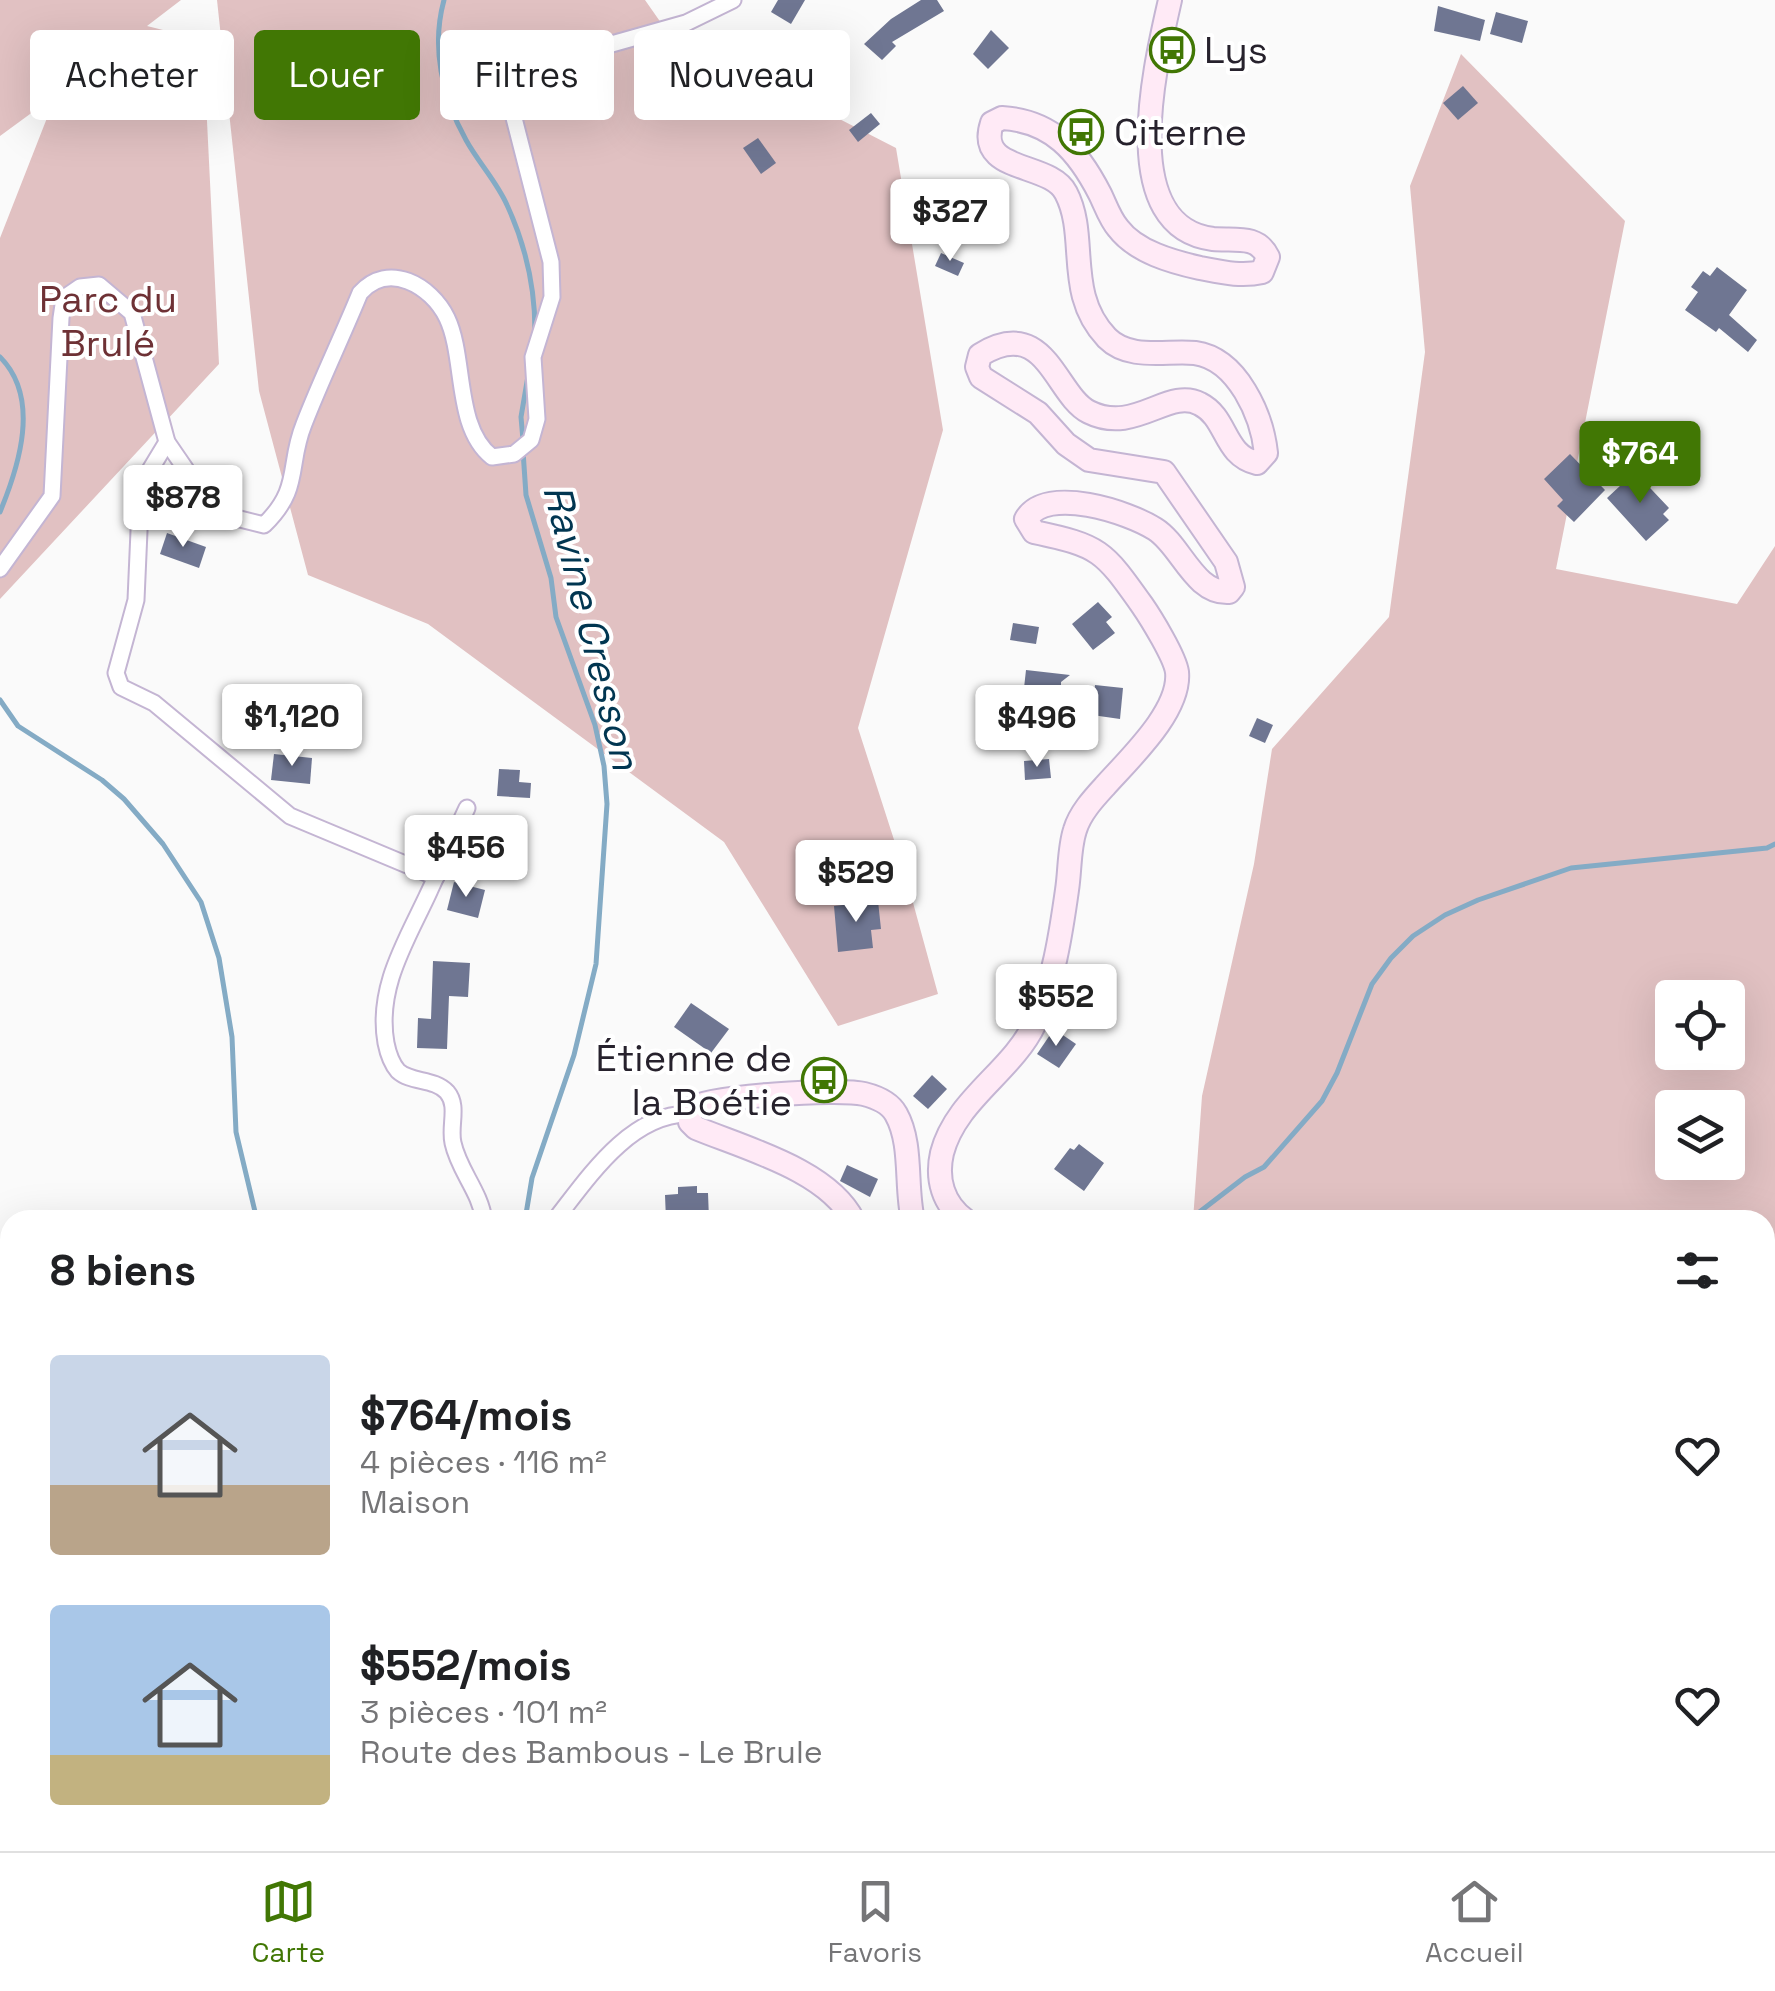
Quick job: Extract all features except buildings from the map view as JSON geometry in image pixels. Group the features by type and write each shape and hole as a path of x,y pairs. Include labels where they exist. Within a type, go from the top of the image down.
{"main road":[{"path":"954,1210 942,1190 942,1151 963,1112 1026,1040 1035,1022 1046,993 1063,912 1075,828 1091,802 1160,723 1173,693 1177,671 1149,615 1112,564 1093,548 1068,538 1034,532 1026,519 1034,509 1067,503 1118,513 1156,529 1212,589 1229,592 1233,587 1226,562 1164,472 1102,464 1078,453 1038,414 981,377 980,355 1004,346 1033,350 1053,366 1082,408 1107,418 1134,418 1173,402 1190,400 1202,404 1218,418 1231,448 1242,458 1256,462 1266,453 1264,435 1247,395 1226,368 1198,354 1146,353 1125,349 1107,338 1088,308 1078,277 1072,209 1064,188 1047,175 1002,160 992,148 989,132 992,124 1002,118 1045,127 1064,140 1089,172 1118,229 1144,249 1180,264 1230,274 1262,272 1268,257 1256,242 1210,239 1185,229 1166,213 1154,188 1151,104 1170,0"},
{"path":"847,1210 787,1163 696,1128 687,1114 696,1104 720,1100 844,1091 885,1102 896,1113 903,1133 912,1210"}],"street":[{"path":"0,569 52,496 64,298 80,287 98,285 132,313 166,442 191,477 228,516 264,525 282,508 302,428 360,293 371,280 384,276 402,278 430,296 448,319 466,410 479,446 492,457 514,454 531,440 537,419 533,357 552,296 551,262 514,118 522,88 541,64 686,23 734,0"},
{"path":"166,442 141,485 136,600 116,674 121,687 154,703 290,816 436,878"},
{"path":"467,808 395,964 385,997 386,1040 389,1057 399,1072 442,1088 448,1094 454,1113 450,1131 454,1149 481,1210"},
{"path":"562,1210 591,1174 635,1132 669,1114 687,1114"}],"green space":[{"name":"Parc du Brulé","path":"0,0 181,0 147,26 163,30 30,30 30,114 0,136"},
{"path":"217,0 645,0 666,30 634,30 634,120 841,120 896,148 943,430 858,728 906,877 938,994 838,1026 724,842 428,624 308,575 259,391 230,120 234,120 234,30 220,30"},
{"path":"1461,54 1625,221 1556,569 1737,604 1775,546 1775,1210 1194,1210 1202,1096 1254,864 1272,749 1389,617 1425,352 1410,186"},
{"name":"Parc du Brulé","path":"46,120 207,120 219,364 0,599 0,238"}],"waterway":[{"name":"Ravine Cresson","path":"444,0 439,54 445,89 466,140 498,188 513,220 531,283 535,331"},
{"path":"0,357 13,374 23,412 19,454 0,512"},
{"name":"Ravine Cresson","path":"523,440 521,417 528,376"},
{"name":"Ravine Cresson","path":"523,451 526,495 551,578 556,617 595,725 607,804 596,964 574,1055 532,1178 527,1210"},
{"path":"0,700 18,726 102,780 124,799 163,844 201,902 219,958 232,1037 236,1132 255,1210"},
{"path":"1202,1210 1264,1167 1322,1101 1372,984 1413,936 1445,915 1571,868 1767,848 1775,844"}],"place":[{"name":"Lys","path":"1172,50"},
{"name":"Citerne","path":"1081,132"},
{"name":"Étienne de la Boétie","path":"824,1080"}]}
